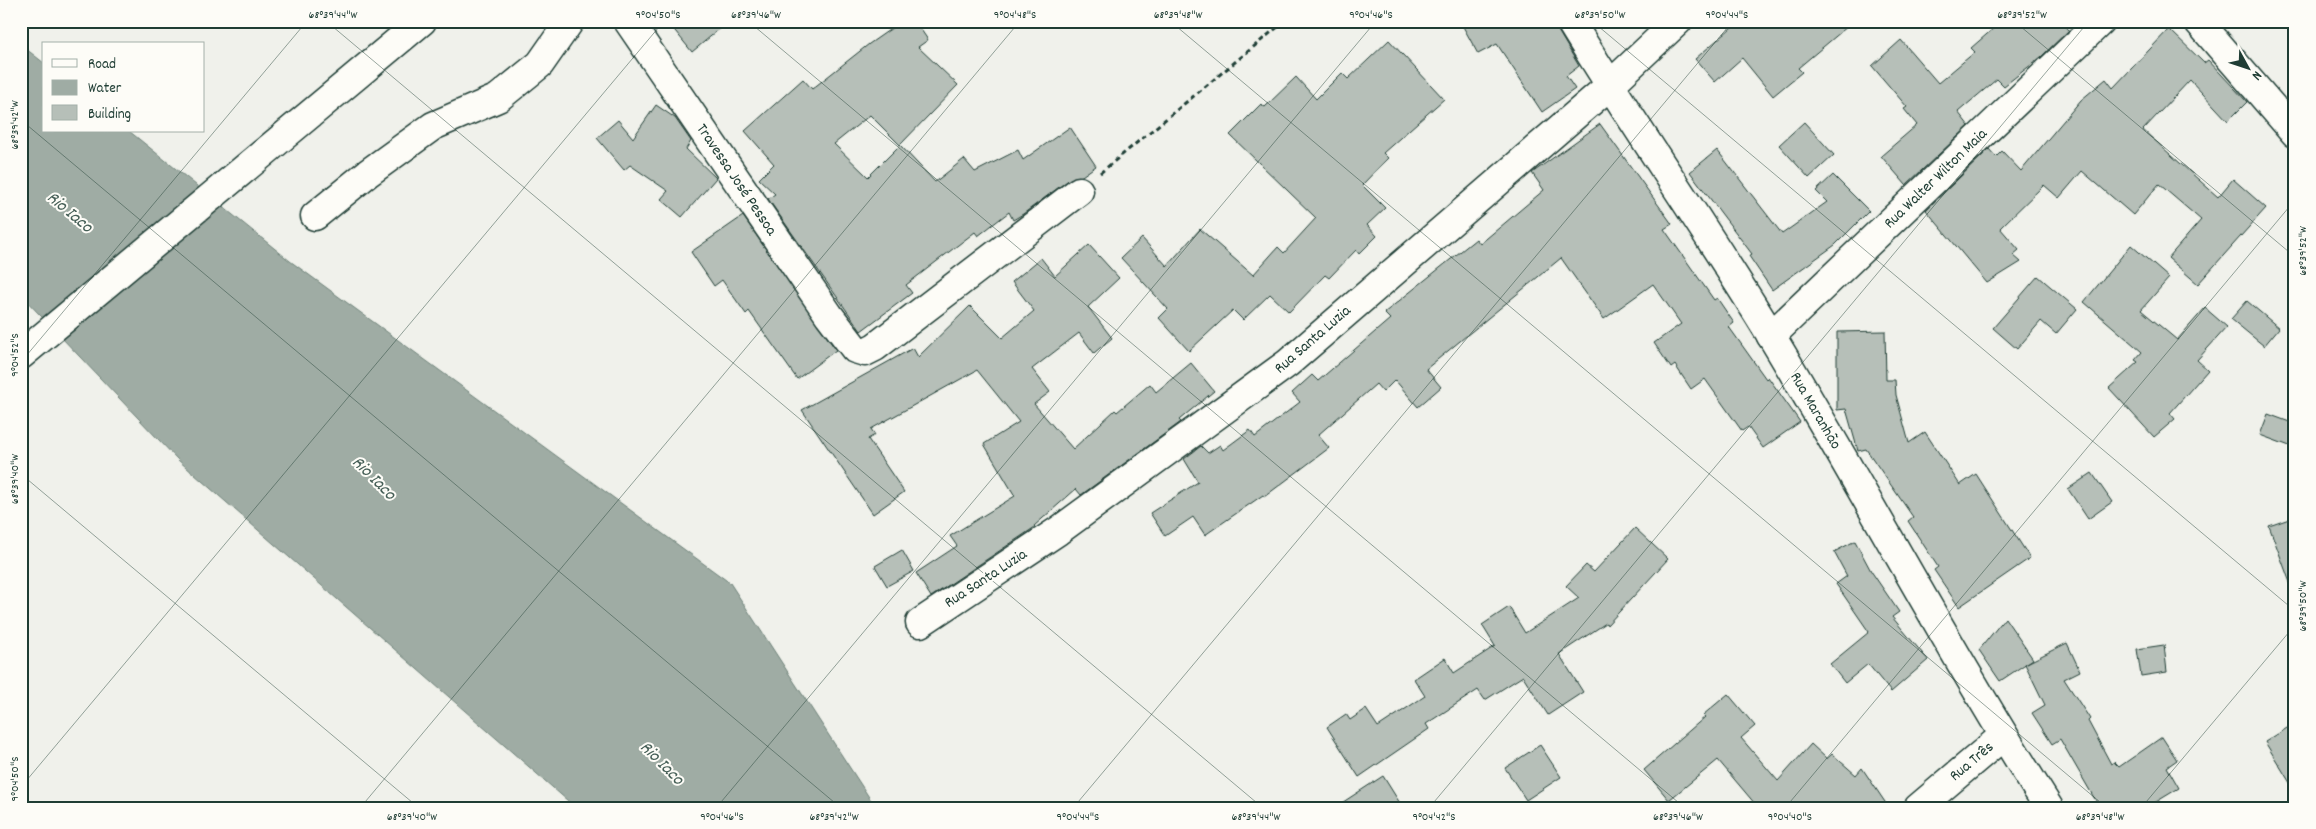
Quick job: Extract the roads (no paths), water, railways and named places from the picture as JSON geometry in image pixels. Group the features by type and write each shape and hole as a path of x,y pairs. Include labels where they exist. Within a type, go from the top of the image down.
{"street":[{"path":"21,355 422,21"},
{"path":"315,216 368,173 433,126 498,98 540,64 570,21"},
{"name":"Travessa José Pessoa","path":"628,21 855,349 865,352 875,347 1078,191"},
{"name":"Rua Maranhão","path":"1570,21 1609,86 1771,336 2003,736 2049,808"},
{"name":"Rua Santa Luzia","path":"920,623 1058,531 1288,363 1609,86 1678,21"},
{"name":"Rua Walter Wilton Maia","path":"1771,336 2101,21"},
{"path":"2198,21 2295,133"},
{"name":"Rua Três","path":"1918,808 2003,736"}],"water":[{"name":"Rio Iaco","path":"21,45 42,61 42,132 130,132 290,261 730,583 876,808 576,808 178,460 21,295"}]}
